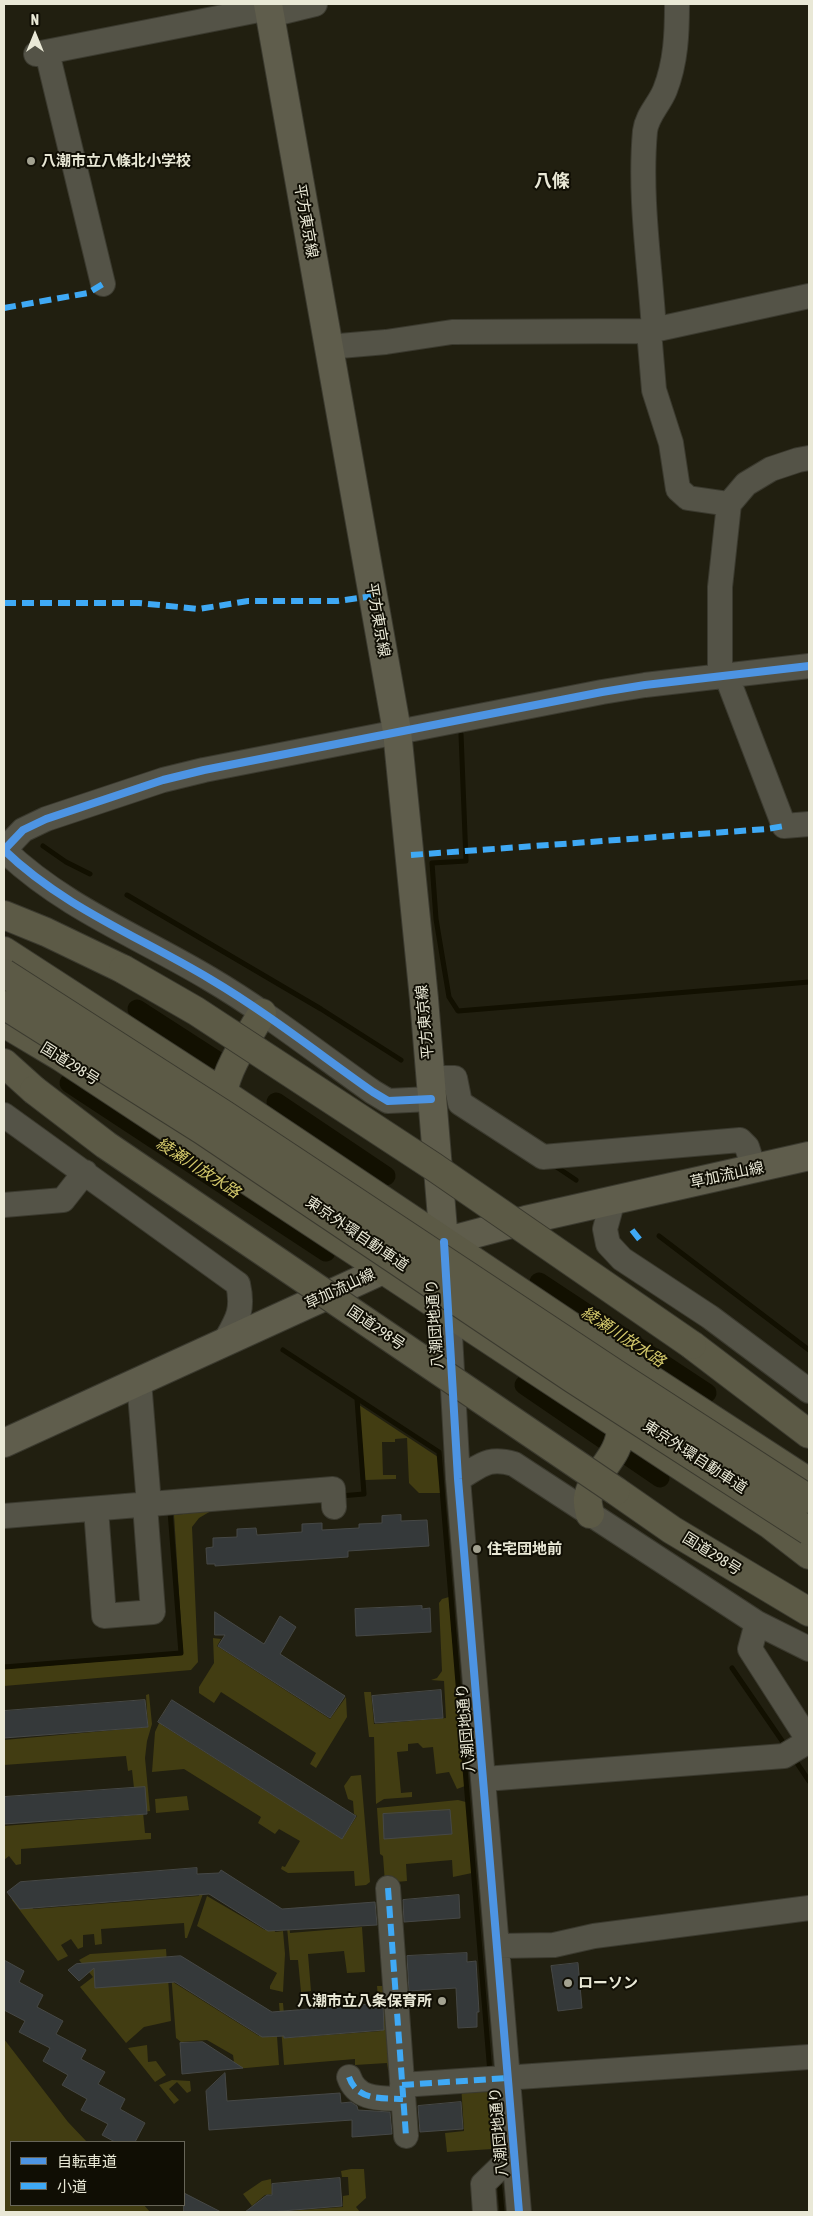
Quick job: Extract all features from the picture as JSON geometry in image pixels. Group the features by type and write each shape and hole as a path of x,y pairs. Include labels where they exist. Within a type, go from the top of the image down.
{"highway":[{"path":"4,915 46,932 123,969 196,1011 434,1167 692,1345 809,1434"},
{"path":"4,951 223,1093 444,1242 809,1482"},
{"name":"東京外環自動車道","path":"4,973 226,1114 619,1376 809,1499"},
{"name":"東京外環自動車道","path":"4,1005 210,1136 573,1379 809,1531"},
{"path":"223,1093 225,1082 234,1062 262,1013"},
{"name":"国道298号","path":"4,1023 61,1057 621,1426 769,1524 809,1555"},
{"name":"国道298号","path":"4,1063 34,1090 129,1161 672,1530 809,1612"},
{"path":"590,1514 588,1499 591,1488 617,1449 621,1438 621,1426"}],"main road":[{"name":"平方東京線","path":"269,9 397,731 411,855 444,1242"},
{"name":"草加流山線","path":"4,1443 444,1242 613,1200 809,1156"}],"street":[{"path":"103,284 42,53 269,9 315,4"},
{"path":"677,4 677,38 673,66 664,92 651,112 646,129 645,208 654,390 671,443 678,489 688,498 728,504"},
{"path":"328,347 386,342 452,332 651,330 809,296"},
{"path":"809,458 771,469 746,484 728,504 720,586 723,677 784,826 809,824"},
{"path":"754,1169 747,1146 740,1140 543,1157 460,1103 455,1078 388,1101 212,980 175,958 116,929 58,894 23,869 4,850 23,830 34,824 163,780 397,731 602,692 809,666"},
{"path":"4,1115 86,1172 238,1284 242,1300 239,1313 224,1343"},
{"path":"4,1205 62,1200 86,1172"},
{"path":"613,1200 605,1229 608,1244 622,1259 710,1317 809,1391"},
{"name":"八潮団地通り","path":"444,1242 458,1479 519,2212"},
{"path":"96,1509 104,1616 153,1612 140,1381"},
{"path":"458,1479 488,1461 499,1460 514,1464 757,1623 809,1649"},
{"path":"4,1516 333,1489 334,1507"},
{"path":"484,1779 799,1747 750,1649 757,1623"},
{"path":"388,1888 406,2136"},
{"path":"498,1946 554,1946 613,1933 809,1908"},
{"path":"349,2077 351,2084 359,2093 373,2097 508,2078 809,2057"},
{"path":"485,2212 483,2184 514,2154"}],"shaded area":[{"path":"359,1405 438,1457 441,1493 419,1493 409,1483 407,1438 395,1439 395,1442 382,1442 383,1475 396,1475 396,1479 365,1480"},
{"path":"211,1511 199,1518 192,1527 198,1662 191,1670 4,1686 4,1669 183,1655 174,1515"},
{"path":"449,1597 465,1786 457,1789 449,1772 436,1774 433,1747 423,1748 418,1743 408,1744 408,1751 397,1752 401,1793 412,1792 412,1797 384,1799 376,1804 374,1737 369,1737 364,1692 371,1692 374,1724 446,1718 444,1681 431,1680 437,1678 442,1671 439,1603 442,1599"},
{"path":"213,1638 221,1639 217,1646 330,1719 346,1697 347,1717 316,1768 310,1764 316,1753 221,1692 214,1703 199,1693 199,1687 214,1663"},
{"path":"149,1694 152,1724 145,1758 150,1811 143,1812 145,1833 151,1833 151,1839 21,1849 21,1864 16,1865 9,1856 4,1860 4,1826 137,1815 132,1770 128,1771 126,1756 4,1765 4,1740 148,1727 146,1695"},
{"path":"165,1710 169,1713 162,1725 342,1839 357,1816 354,1814 353,1801 348,1799 344,1786 351,1776 361,1775 370,1882 366,1885 355,1886 354,1871 288,1873 281,1869 282,1866 285,1867 300,1841 279,1829 275,1834 258,1823 261,1817 184,1769 152,1772 155,1732"},
{"path":"187,1796 189,1810 156,1813 155,1799"},
{"path":"458,1800 466,1802 472,1873 453,1877 452,1860 406,1864 407,1881 385,1883 383,1856 380,1854 377,1808"},
{"path":"200,1891 204,1891 187,1938 185,1938 184,1923 101,1929 102,1944 95,1945 94,1934 83,1935 83,1947 78,1949 71,1939 61,1945 68,1956 58,1961 12,1900 24,1892 33,1909 199,1896"},
{"path":"207,1896 265,1930 274,1916 275,1932 283,1931 285,1954 283,1992 270,1989 277,1973 197,1926"},
{"path":"288,1910 290,1933 362,1927 365,1972 347,1973 344,1951 308,1954 311,1991 301,1992 298,1960 290,1960 286,1916"},
{"path":"166,1949 171,2021 144,2027 126,2043 80,1987 93,1977 79,1960 90,1954"},
{"path":"171,1972 173,1982 259,2036 268,2022 269,2037 277,2036 279,2065 235,2069 233,2055 207,2040 181,2042 176,2038"},
{"path":"377,1986 387,1986 394,2070 388,2070 387,2063 355,2065 355,2059 284,2065 279,2003 283,2003 286,2038 381,2031"},
{"path":"4,2039 68,2122 86,2141 10,2141 10,2206 145,2206 150,2212 4,2212"},
{"path":"147,2045 148,2062 156,2061 166,2075 155,2082 128,2048"},
{"path":"172,2080 190,2081 191,2091 187,2093 177,2082 169,2089 179,2100 174,2104 159,2085"},
{"path":"461,2084 488,2085 494,2147 492,2149 447,2152 445,2133 464,2131"},
{"path":"364,2169 366,2198 356,2207 360,2212 274,2212 343,2207 343,2196 349,2195 348,2177 342,2177 341,2171"},
{"path":"271,2179 272,2194 265,2195 252,2206 243,2194 262,2181"}],"building":[{"path":"401,1515 401,1521 427,1520 429,1546 348,1551 348,1557 215,1566 215,1564 207,1564 206,1548 213,1547 213,1538 237,1537 237,1529 256,1528 257,1535 302,1532 302,1524 322,1523 322,1530 359,1528 359,1524 382,1523 382,1516"},
{"path":"422,1606 422,1609 430,1608 431,1632 356,1636 355,1609"},
{"path":"215,1612 264,1644 280,1616 296,1627 280,1654 345,1696 330,1718 218,1646 225,1635 215,1635"},
{"path":"441,1690 443,1718 375,1723 372,1696"},
{"path":"145,1700 148,1727 4,1738 4,1711"},
{"path":"172,1700 356,1816 342,1839 158,1722"},
{"path":"145,1787 147,1814 4,1824 4,1797"},
{"path":"450,1810 452,1834 384,1839 383,1814"},
{"path":"197,1868 197,1874 219,1873 221,1870 282,1909 375,1902 377,1925 268,1931 209,1894 20,1909 7,1892 20,1882"},
{"path":"459,1895 460,1918 404,1922 403,1900"},
{"path":"467,1953 467,1962 476,1961 479,2012 477,2012 477,2027 458,2028 456,1988 409,1991 407,1956"},
{"path":"181,1956 272,2012 383,2003 384,2030 284,2038 284,2036 262,2037 175,1982 95,1988 94,1968 79,1981 68,1970 76,1964"},
{"path":"4,1960 24,1971 19,1982 43,1995 37,2007 63,2021 56,2034 86,2050 81,2059 105,2072 98,2084 125,2099 120,2109 145,2123 136,2141 113,2141 102,2135 108,2124 81,2110 87,2099 62,2085 68,2075 43,2061 50,2048 19,2032 25,2021 4,2010"},
{"path":"578,1963 582,2008 558,2011 551,1966"},
{"path":"203,2042 243,2068 182,2074 180,2043"},
{"path":"225,2073 227,2101 340,2093 341,2103 351,2102 357,2106 358,2110 390,2112 392,2134 352,2137 352,2120 209,2130 206,2091"},
{"path":"461,2102 463,2129 420,2132 418,2106"},
{"path":"340,2178 342,2206 270,2212 245,2212 267,2195 272,2195 272,2184"},
{"path":"185,2194 221,2212 184,2212"}],"waterway":[{"path":"461,734 466,861 432,863 436,919 449,997 458,1011 809,982"},
{"path":"43,846 66,862 90,874"},
{"path":"127,895 321,1009 401,1060"},
{"name":"綾瀬川放水路","path":"137,1009 216,1060"},
{"name":"綾瀬川放水路","path":"69,1083 326,1252"},
{"name":"綾瀬川放水路","path":"276,1102 386,1176"},
{"path":"552,1164 576,1180"},
{"path":"659,1236 809,1350"},
{"name":"綾瀬川放水路","path":"539,1282 707,1393"},
{"path":"283,1350 439,1452 490,2073"},
{"name":"綾瀬川放水路","path":"524,1385 660,1478"},
{"path":"340,1496 364,1494 357,1399"},
{"path":"4,1667 181,1653 170,1511 172,1511"},
{"path":"732,1668 787,1748"},
{"path":"793,1757 809,1781"},
{"path":"491,2084 498,2160"},
{"path":"499,2179 502,2212"}],"marked path":[{"path":"4,308 88,293 103,284"},
{"path":"4,603 139,603 199,609 248,601 337,601 374,596"},
{"path":"411,855 767,829 784,826"},
{"path":"632,1230 640,1240"},
{"path":"388,1888 406,2136"},
{"path":"349,2077 358,2090 371,2097 403,2099"},
{"path":"402,2085 508,2078"}],"cycle path":[{"path":"4,850 23,830 46,819 163,780 204,770 602,692 645,685 809,666"},
{"path":"4,850 27,870 77,905 231,992 388,1101 431,1099"},
{"path":"444,1242 458,1479 519,2212"}],"place":[{"name":"八潮市立八條北小学校","path":"31,161"},
{"name":"住宅団地前","path":"477,1549"},
{"name":"ローソン","path":"568,1983"},
{"name":"八潮市立八条保育所","path":"442,2001"}],"district":[{"name":"八條","path":"552,181"}]}
